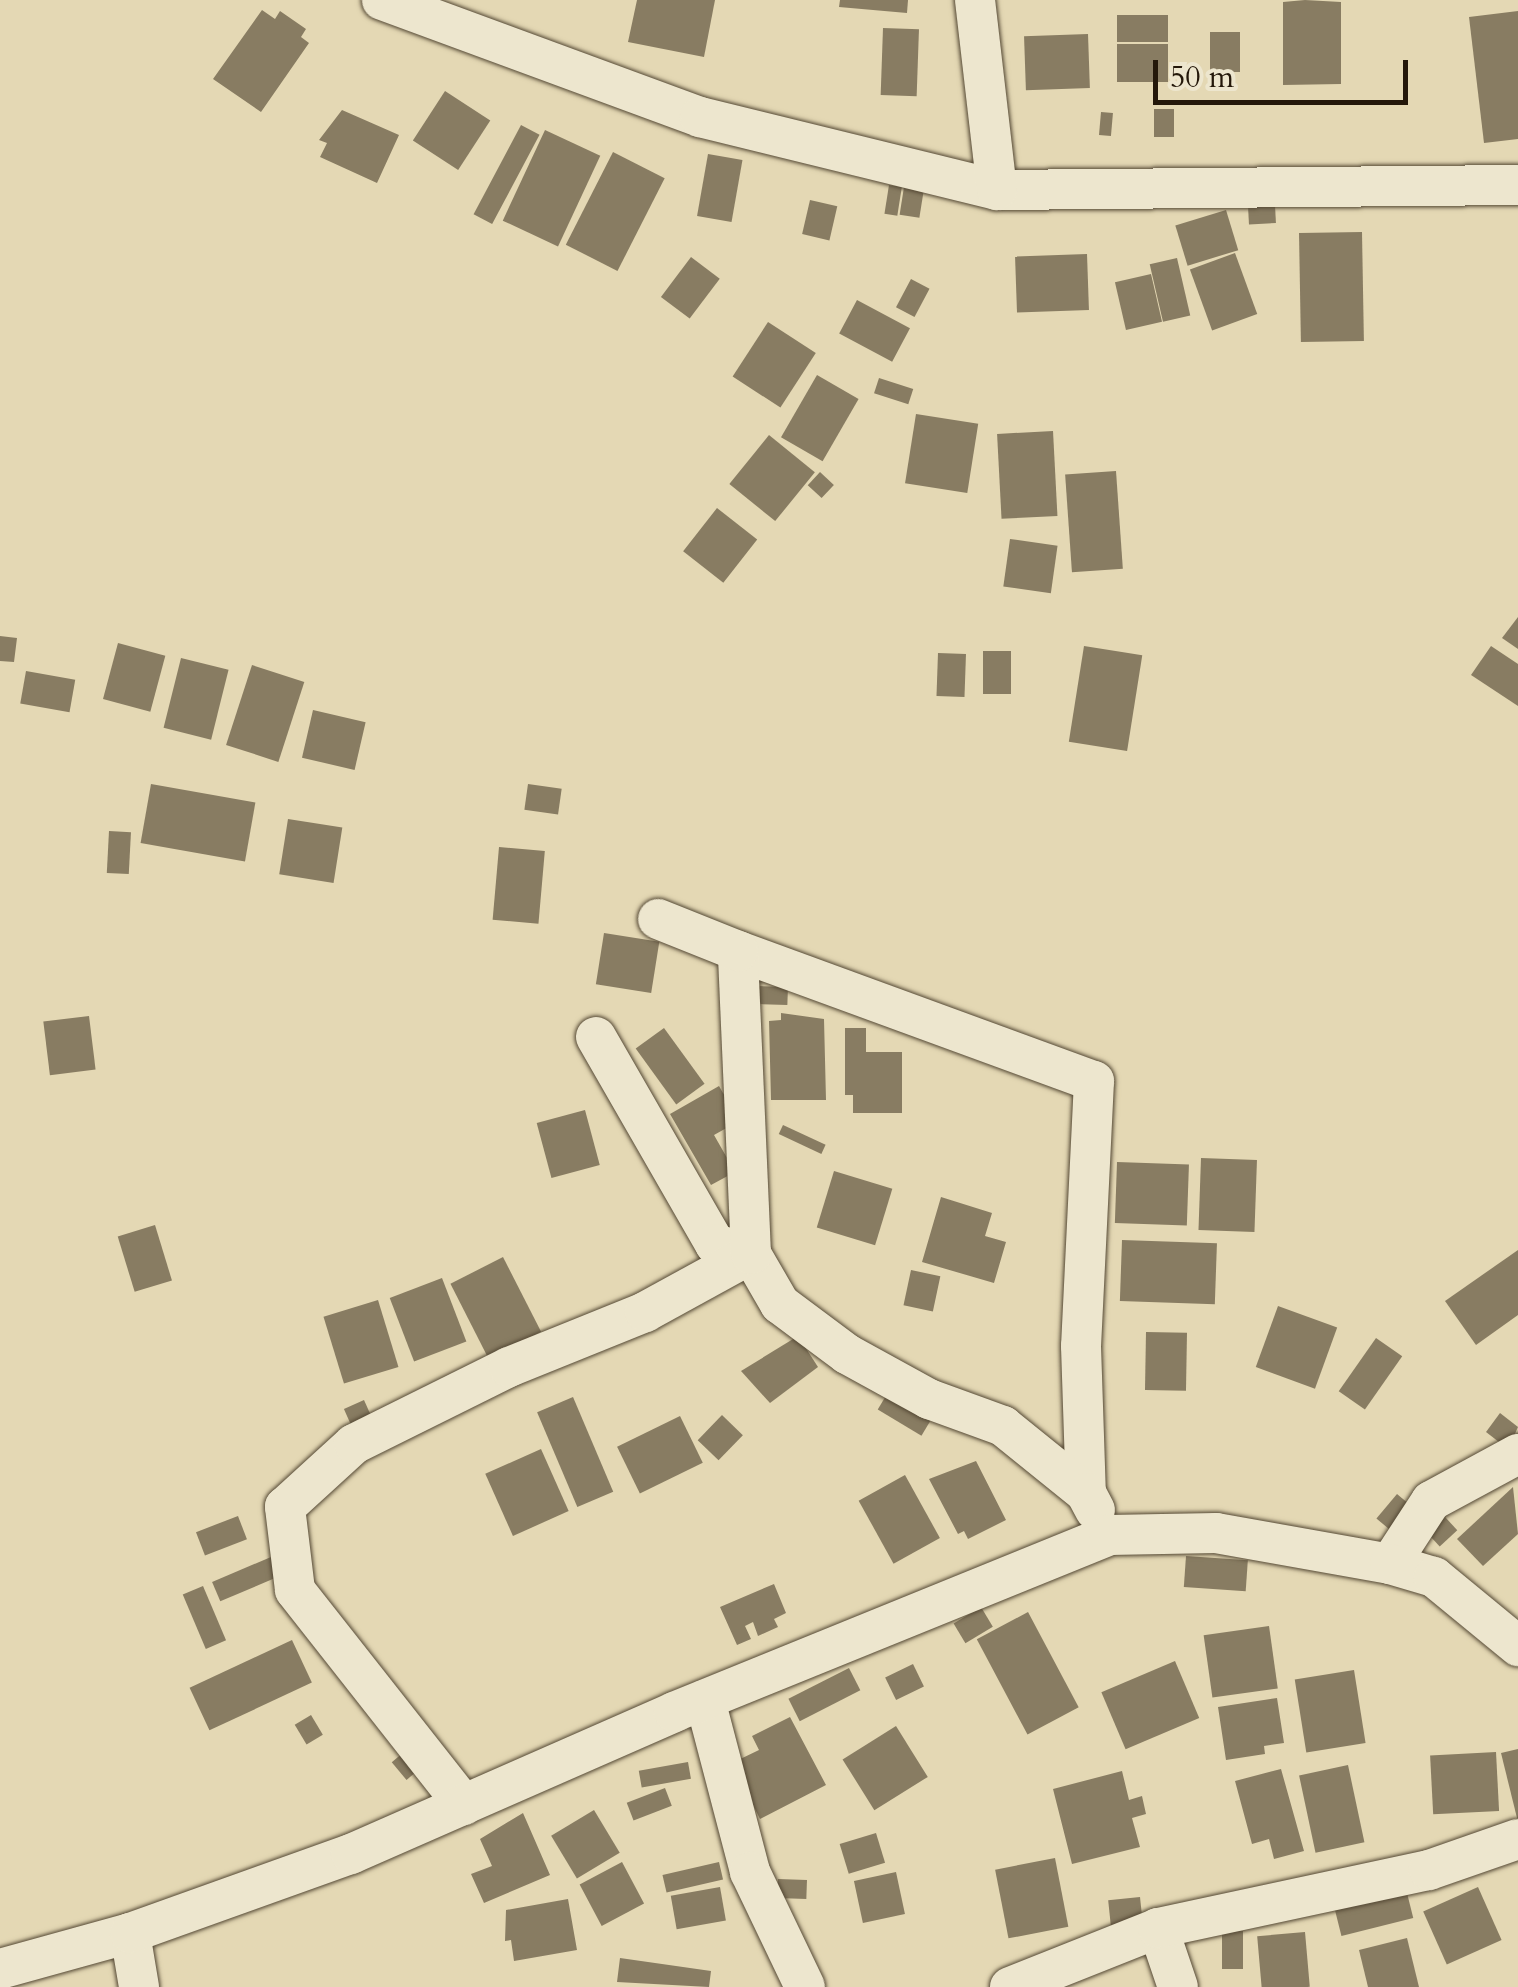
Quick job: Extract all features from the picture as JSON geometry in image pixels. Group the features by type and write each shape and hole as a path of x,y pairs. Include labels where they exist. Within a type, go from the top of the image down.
{"street":[{"path":"382,0 700,117 996,190 1518,185"},
{"path":"974,0 996,190"},
{"path":"658,918 1094,1081 1081,1346 1086,1493"},
{"path":"738,951 752,1254 780,1304 804,1324 930,1400 1003,1426 1086,1493 1109,1536"},
{"path":"596,1037 715,1244 752,1254"},
{"path":"464,1805 295,1590 286,1507 354,1444 509,1367 645,1312 752,1254"},
{"path":"1390,1564 1432,1501 1518,1454"},
{"path":"0,1970 130,1933 351,1854 705,1700 1109,1536 1216,1533 1390,1564 1434,1577 1518,1646"},
{"path":"705,1700 750,1872 806,1987"},
{"path":"1010,1987 1158,1928 1429,1870 1518,1839"},
{"path":"1158,1928 1178,1987"},
{"path":"130,1933 140,1987"}],"building":[{"path":"637,0 715,0 704,57 628,42"},
{"path":"840,0 908,0 907,13 839,7"},
{"path":"1283,2 1341,2 1341,84 1283,85"},
{"path":"262,10 275,19 280,11 306,29 301,37 309,43 261,112 213,79"},
{"path":"1518,11 1518,139 1484,143 1469,17"},
{"path":"1117,15 1168,15 1168,42 1117,42"},
{"path":"883,28 919,29 917,96 881,95"},
{"path":"1210,32 1240,32 1240,72 1210,72"},
{"path":"1088,34 1090,88 1026,90 1024,36"},
{"path":"1117,44 1168,44 1168,82 1117,82"},
{"path":"445,91 490,120 458,170 413,140"},
{"path":"1154,109 1174,109 1174,137 1154,137"},
{"path":"342,110 399,135 377,183 320,157 327,143 319,140"},
{"path":"1101,112 1113,113 1111,136 1099,135"},
{"path":"521,125 540,135 492,224 474,214"},
{"path":"545,130 600,156 558,246 503,221"},
{"path":"613,152 665,178 617,271 566,245"},
{"path":"708,154 742,160 732,222 697,216"},
{"path":"889,185 902,187 897,216 884,214"},
{"path":"904,187 924,190 919,218 900,215"},
{"path":"810,200 837,206 829,240 802,234"},
{"path":"1275,205 1276,223 1249,224 1248,206"},
{"path":"1226,210 1238,250 1188,266 1175,225"},
{"path":"1362,232 1364,341 1301,342 1299,233"},
{"path":"1235,253 1257,314 1212,330 1190,269"},
{"path":"1087,254 1089,310 1017,312 1015,257"},
{"path":"691,257 720,279 690,319 661,297"},
{"path":"1177,258 1190,315 1163,322 1150,264"},
{"path":"1151,274 1162,322 1126,330 1115,282"},
{"path":"911,279 930,289 915,317 896,307"},
{"path":"857,300 910,328 892,362 839,334"},
{"path":"768,322 816,353 780,408 733,377"},
{"path":"817,375 859,399 823,461 781,437"},
{"path":"879,378 913,389 908,404 874,393"},
{"path":"916,414 978,424 967,493 905,483"},
{"path":"1053,431 1057,516 1002,519 997,434"},
{"path":"769,435 815,472 775,521 729,484"},
{"path":"1116,471 1123,569 1072,572 1065,475"},
{"path":"820,472 834,485 822,498 808,485"},
{"path":"717,508 757,539 723,583 683,551"},
{"path":"1010,539 1058,546 1051,593 1003,587"},
{"path":"1518,617 1518,649 1502,638"},
{"path":"0,636 17,638 14,662 0,661"},
{"path":"118,643 165,656 150,712 103,699"},
{"path":"1084,646 1142,655 1127,751 1069,742"},
{"path":"1491,646 1518,664 1518,706 1471,675"},
{"path":"983,651 1011,651 1011,694 983,694"},
{"path":"938,653 966,654 964,697 936,696"},
{"path":"181,658 229,670 211,740 164,728"},
{"path":"252,665 304,682 278,762 226,745"},
{"path":"26,671 75,680 70,712 20,703"},
{"path":"313,710 366,722 355,770 302,758"},
{"path":"151,784 255,802 245,861 141,843"},
{"path":"528,784 562,789 558,814 524,810"},
{"path":"288,819 342,828 334,883 279,874"},
{"path":"109,831 131,832 129,874 107,873"},
{"path":"499,847 545,851 538,924 493,920"},
{"path":"604,933 659,942 651,993 596,984"},
{"path":"758,986 788,987 787,1005 757,1004"},
{"path":"781,1013 824,1019 826,1100 771,1100 769,1021 781,1020"},
{"path":"89,1016 96,1070 50,1075 43,1022"},
{"path":"664,1028 705,1084 676,1104 636,1049"},
{"path":"845,1028 866,1028 866,1052 902,1052 902,1113 853,1113 853,1095 845,1095"},
{"path":"719,1086 739,1121 714,1135 735,1172 711,1185 670,1114"},
{"path":"585,1110 600,1165 551,1178 537,1123"},
{"path":"783,1125 826,1145 821,1154 779,1134"},
{"path":"1201,1158 1257,1160 1254,1232 1198,1230"},
{"path":"1117,1162 1189,1165 1187,1225 1115,1223"},
{"path":"834,1171 892,1189 875,1245 817,1227"},
{"path":"941,1197 992,1213 985,1236 1006,1242 994,1283 922,1262"},
{"path":"155,1225 172,1280 135,1292 118,1236"},
{"path":"1122,1240 1217,1243 1215,1304 1120,1301"},
{"path":"1518,1250 1518,1315 1476,1345 1445,1301"},
{"path":"503,1257 541,1332 489,1359 450,1284"},
{"path":"911,1270 940,1276 933,1311 904,1305"},
{"path":"442,1278 466,1341 414,1362 390,1298"},
{"path":"378,1300 398,1367 344,1384 323,1317"},
{"path":"1278,1306 1337,1328 1315,1389 1256,1367"},
{"path":"1146,1332 1187,1333 1186,1391 1145,1390"},
{"path":"798,1336 818,1367 770,1403 741,1371"},
{"path":"1376,1338 1402,1356 1365,1410 1339,1391"},
{"path":"887,1394 931,1420 921,1436 878,1409"},
{"path":"573,1397 613,1492 577,1507 537,1412"},
{"path":"364,1400 371,1416 351,1424 344,1409"},
{"path":"1500,1413 1518,1427 1508,1449 1486,1432"},
{"path":"722,1415 743,1435 719,1460 698,1440"},
{"path":"680,1416 703,1463 640,1493 617,1447"},
{"path":"541,1449 569,1511 513,1536 485,1474"},
{"path":"976,1461 1006,1520 968,1539 964,1531 958,1534 929,1479"},
{"path":"905,1475 940,1538 894,1564 859,1501"},
{"path":"1513,1487 1518,1534 1483,1566 1457,1539"},
{"path":"1397,1494 1415,1509 1394,1533 1376,1519"},
{"path":"238,1516 247,1539 205,1555 196,1532"},
{"path":"1445,1517 1457,1530 1440,1547 1427,1533"},
{"path":"1186,1556 1248,1560 1246,1591 1184,1587"},
{"path":"271,1557 279,1576 220,1601 212,1582"},
{"path":"774,1584 786,1613 774,1619 778,1627 758,1636 753,1622 745,1626 751,1639 737,1645 720,1607"},
{"path":"203,1586 226,1640 206,1649 183,1595"},
{"path":"981,1607 993,1627 965,1643 954,1623"},
{"path":"1028,1612 1079,1707 1027,1735 977,1639"},
{"path":"1269,1626 1278,1688 1212,1698 1204,1635"},
{"path":"292,1640 312,1683 209,1730 190,1688"},
{"path":"1175,1661 1199,1718 1126,1749 1101,1692"},
{"path":"913,1664 924,1686 896,1700 885,1678"},
{"path":"849,1668 860,1690 800,1721 788,1699"},
{"path":"1354,1670 1366,1743 1306,1752 1295,1679"},
{"path":"1277,1698 1284,1743 1264,1746 1265,1754 1226,1760 1218,1707"},
{"path":"311,1715 323,1735 307,1745 295,1725"},
{"path":"790,1717 826,1785 760,1819 732,1763 759,1750 752,1736"},
{"path":"896,1726 928,1777 874,1810 843,1759"},
{"path":"1518,1749 1518,1818 1517,1818 1501,1753"},
{"path":"404,1752 419,1770 407,1780 392,1762"},
{"path":"1496,1752 1499,1811 1433,1814 1430,1755"},
{"path":"688,1762 691,1779 642,1787 639,1771"},
{"path":"1348,1765 1364,1842 1316,1853 1299,1775"},
{"path":"1281,1769 1304,1851 1274,1859 1269,1839 1252,1844 1235,1781"},
{"path":"1122,1771 1129,1800 1142,1796 1146,1814 1132,1818 1140,1847 1072,1864 1053,1789"},
{"path":"665,1788 672,1806 634,1820 627,1803"},
{"path":"594,1810 620,1853 577,1879 551,1836"},
{"path":"523,1813 550,1875 484,1903 471,1874 492,1866 480,1839"},
{"path":"876,1833 885,1863 849,1874 840,1844"},
{"path":"1055,1858 1068,1927 1008,1938 995,1870"},
{"path":"622,1862 644,1903 602,1926 580,1885"},
{"path":"719,1862 723,1880 667,1893 662,1875"},
{"path":"896,1872 905,1914 863,1923 854,1881"},
{"path":"778,1879 807,1880 806,1899 777,1898"},
{"path":"720,1887 726,1920 677,1929 671,1896"},
{"path":"1478,1887 1502,1940 1447,1964 1423,1911"},
{"path":"1406,1889 1413,1918 1341,1936 1334,1907"},
{"path":"1140,1897 1143,1924 1111,1927 1108,1900"},
{"path":"568,1899 577,1950 514,1961 511,1940 505,1941 506,1910"},
{"path":"1222,1931 1243,1931 1243,1969 1222,1969"},
{"path":"1305,1932 1310,1987 1262,1987 1257,1936"},
{"path":"1407,1938 1419,1987 1368,1987 1359,1950"},
{"path":"620,1958 711,1971 709,1987 617,1982"}]}
